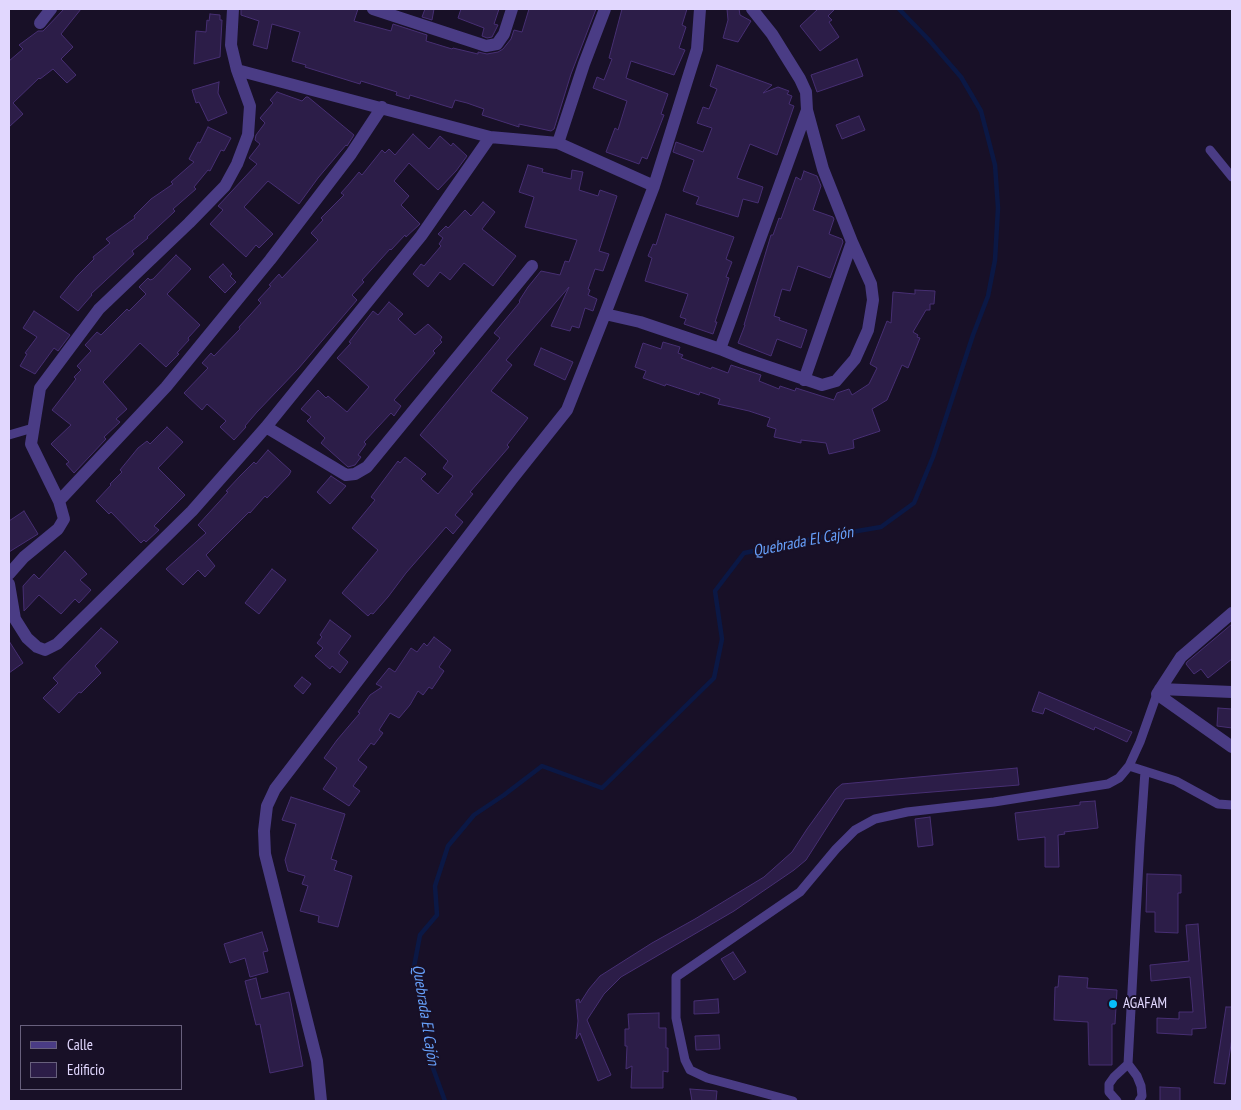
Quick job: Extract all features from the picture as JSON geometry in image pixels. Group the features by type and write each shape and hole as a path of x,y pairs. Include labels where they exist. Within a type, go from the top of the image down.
{"street":[{"path":"40,23 51,9"},
{"path":"9,574 24,557 58,529 64,519 58,501 31,444 40,388 99,309 189,224 225,186 237,164 248,134 250,106 237,70 231,45 233,9"},
{"path":"373,9 486,46 497,44 504,34 512,9"},
{"path":"558,143 584,64 605,9"},
{"path":"321,1101 317,1061 265,854 264,832 267,806 275,789 287,773 512,478 567,410 654,186 697,49 700,9"},
{"path":"605,314 640,322 822,385 836,381 855,359 868,330 873,300 872,284 852,242 823,169 808,110 806,92 772,34 752,9"},
{"path":"237,70 490,137 558,143 654,186"},
{"path":"58,501 166,387 270,260 351,154 382,107"},
{"path":"720,349 808,110"},
{"path":"9,584 14,619 27,638 37,648 45,650 57,644 192,511 266,427 422,236 490,137"},
{"path":"804,380 852,242"},
{"path":"266,427 346,475 356,474 367,467 532,266"},
{"path":"1158,692 1181,657 1232,613"},
{"path":"1158,692 1232,692"},
{"path":"1158,692 1232,747"}],"lane":[{"path":"1210,150 1232,177"},
{"path":"9,435 33,428"},
{"path":"793,1101 707,1078 690,1070 685,1060 676,1018 676,977 800,892 836,849 855,830 875,819 907,812 994,802 1108,784 1119,778 1129,766 1140,742 1158,692"},
{"path":"1129,766 1176,781 1218,804 1232,805"},
{"path":"1139,1101 1142,1096 1141,1086 1137,1076 1128,1064 1145,771"},
{"path":"1117,1101 1109,1092 1109,1084 1114,1076 1128,1064"}],"building":[{"path":"64,9 81,9 61,34 73,47 61,59 76,75 67,83 53,69 39,78 13,103 23,114 9,127 9,61 23,49 19,45 38,31 43,31"},
{"path":"241,9 358,9 354,21 391,31 393,24 427,35 426,41 452,49 487,54 503,49 511,39 514,30 522,32 529,9 596,9 571,74 554,129 551,131 519,124 519,127 482,115 484,109 467,103 455,100 452,108 410,95 409,99 396,95 397,92 361,81 360,84 305,67 306,65 292,61 300,32 272,24 267,49 253,45 259,21 241,15"},
{"path":"425,9 434,9 432,20 422,17"},
{"path":"461,9 499,9 494,24 498,25 492,37 482,36 484,28 458,18"},
{"path":"622,9 687,9 682,25 686,27 679,48 685,50 674,75 631,61 626,78 668,94 661,114 664,115 647,159 642,157 639,164 606,152 615,128 618,130 627,101 593,88 597,77 604,80 612,59 609,58"},
{"path":"727,9 739,9 740,15 751,21 738,42 723,38 728,20"},
{"path":"818,9 835,9 828,16 832,20 829,22 839,37 820,51 800,26"},
{"path":"210,14 220,15 220,20 222,20 220,57 194,64 196,31 206,32 207,20 209,21"},
{"path":"857,59 863,76 817,92 811,75"},
{"path":"717,65 772,85 763,93 778,87 789,91 787,94 792,96 789,104 794,106 777,155 750,144 737,178 763,187 758,203 743,199 738,217 696,204 699,197 683,191 694,160 673,152 676,142 703,152 712,128 697,123 703,107 709,109 717,89 710,86"},
{"path":"219,82 218,93 227,113 208,121 199,102 196,103 192,90"},
{"path":"277,92 302,101 308,97 354,135 299,204 268,181 244,207 273,234 259,248 256,245 246,257 210,224 223,210 218,206 257,164 249,158 260,144 255,140 256,135 265,123 260,118 273,103 270,100"},
{"path":"859,116 865,130 842,139 836,125"},
{"path":"208,127 231,138 224,151 221,150 210,171 208,170 194,187 196,189 173,209 175,211 148,238 132,251 134,254 91,294 78,311 60,297 94,259 93,257 110,243 106,239 135,218 134,216 151,199 173,184 171,182 194,162 189,159"},
{"path":"413,134 429,149 440,136 451,146 453,143 467,156 438,190 409,163 394,181 409,196 401,205 420,224 390,249 362,280 364,282 352,295 357,300 234,440 220,427 226,421 207,404 202,410 184,393 208,368 202,363 211,353 214,356 240,329 239,327 261,303 258,300 271,286 269,285 279,274 282,278 318,240 311,233 323,220 321,218 344,195 341,193 359,172 362,175 382,150 385,153 389,149 395,155"},
{"path":"528,165 543,169 542,172 571,179 572,170 583,172 579,190 598,196 600,190 617,196 599,251 609,254 603,271 595,269 588,289 590,290 588,295 597,299 593,311 585,308 579,328 572,326 570,331 551,326 569,287 506,360 512,365 491,391 528,418 507,445 509,447 470,492 473,494 455,515 463,522 453,534 446,527 388,597 373,614 371,613 368,616 342,593 378,550 352,528 375,500 371,497 398,461 400,463 405,457 426,474 421,479 438,494 453,476 443,468 448,461 420,435 500,338 494,333 520,302 528,287 541,271 560,275 565,261 569,262 577,240 525,227 534,197 519,192"},
{"path":"804,171 817,176 821,186 813,210 833,217 829,234 842,239 843,242 830,278 798,266 790,291 782,289 774,316 780,318 779,320 807,330 801,348 777,339 771,356 738,343 771,235 773,235 779,218 781,219 796,177 801,180"},
{"path":"483,202 495,212 482,229 516,256 493,286 464,263 450,280 440,272 428,287 413,274 421,264 424,266 441,246 439,244 443,238 438,234 446,226 448,228 465,210 471,216"},
{"path":"666,214 734,237 726,259 732,262 726,277 729,278 713,334 684,324 686,319 680,317 688,294 645,281 652,258 648,256 653,244 656,245"},
{"path":"176,255 191,269 167,294 200,325 177,353 179,354 166,367 140,343 103,382 127,409 116,419 120,422 104,437 106,439 74,473 66,464 69,462 51,444 71,425 52,410 76,379 74,377 81,370 77,366 91,351 85,345 97,332 101,335 127,309 129,311 146,294 139,287 148,278 150,280 153,279"},
{"path":"223,264 236,282 225,293 209,277"},
{"path":"915,290 935,291 934,304 930,304 930,310 926,310 913,332 920,338 908,368 902,365 887,400 872,409 880,431 853,440 854,448 829,454 826,443 801,440 801,443 774,437 776,429 767,426 770,418 718,404 720,399 700,392 699,395 643,378 646,371 635,367 643,343 661,349 663,342 680,347 678,353 683,355 681,358 711,369 712,367 728,373 731,365 761,375 759,381 779,389 780,386 795,391 796,388 834,400 837,393 849,389 852,395 869,384 877,368 870,364 887,321 891,323 893,292 915,294"},
{"path":"389,302 403,314 398,319 415,335 428,324 442,337 440,340 442,342 433,351 435,353 394,400 401,406 394,416 391,413 364,442 366,444 358,455 361,457 355,465 348,467 321,443 325,438 307,421 311,417 301,409 318,390 326,398 328,396 347,412 369,387 337,358 351,343 349,342 373,311 378,315"},
{"path":"34,311 70,335 58,351 54,348 35,374 20,366 27,354 25,353 37,337 23,328"},
{"path":"541,348 573,362 565,380 534,365"},
{"path":"167,427 183,442 158,468 185,495 154,526 159,530 146,542 144,540 141,543 111,512 109,514 96,501 122,472 120,470 138,448 147,441 150,444"},
{"path":"268,450 291,471 289,475 267,498 265,496 206,555 215,566 205,577 198,570 183,585 166,569 206,533 198,525 240,476 254,462 256,464"},
{"path":"331,476 346,486 330,504 317,492"},
{"path":"24,511 38,534 9,552 9,521"},
{"path":"65,551 87,574 80,580 91,590 79,603 75,599 61,614 39,595 24,611 23,586 34,574 39,579"},
{"path":"272,569 286,580 259,614 245,603"},
{"path":"330,620 351,636 339,652 348,662 340,673 332,666 330,669 315,656 323,648 317,643"},
{"path":"1232,624 1232,659 1208,678 1201,669 1194,674 1186,664 1187,662"},
{"path":"101,628 118,642 95,666 101,673 59,713 43,698 58,683 53,678"},
{"path":"434,637 451,650 439,667 444,671 432,689 429,687 423,695 418,691 410,705 399,718 390,713 379,730 383,733 374,745 371,743 358,760 367,767 353,786 360,791 349,806 323,789 337,768 324,758 360,713 358,712 370,695 382,687 376,684 389,668 395,672 411,648 417,652 424,643 427,646"},
{"path":"9,641 23,663 9,673"},
{"path":"302,677 311,684 303,694 294,686"},
{"path":"1039,692 1132,732 1127,742 1095,727 1094,730 1045,708 1043,714 1032,711"},
{"path":"1218,708 1232,709 1232,728 1217,726"},
{"path":"1017,768 1019,785 845,799 806,860 794,870 734,911 621,977 604,994 587,1020 611,1075 598,1081 580,1033 576,1039 578,1021 576,1000 579,999 580,1003 600,976 764,877 792,852 836,789 842,784"},
{"path":"291,797 345,814 331,859 337,861 334,870 352,876 338,927 318,922 319,916 300,911 308,886 302,884 305,876 288,871 285,860 296,824 282,820"},
{"path":"1095,801 1098,828 1064,832 1065,834 1058,835 1059,867 1045,867 1045,837 1018,840 1015,813 1080,805 1080,802"},
{"path":"930,817 933,845 918,847 915,819"},
{"path":"1147,874 1181,875 1181,893 1178,893 1178,933 1155,932 1155,912 1146,912"},
{"path":"1198,924 1206,1028 1192,1029 1192,1035 1157,1033 1157,1018 1179,1019 1179,1012 1193,1012 1190,977 1151,981 1150,965 1189,961 1186,925"},
{"path":"262,932 268,951 263,952 268,972 250,977 245,958 230,963 224,944"},
{"path":"733,952 746,972 734,980 721,959"},
{"path":"1059,976 1088,978 1087,988 1117,990 1115,1024 1112,1024 1112,1065 1089,1065 1088,1022 1054,1020 1055,987 1058,987"},
{"path":"256,978 261,999 289,992 303,1066 270,1073 260,1024 256,1025 245,981"},
{"path":"718,999 719,1013 694,1014 694,1001"},
{"path":"1226,1007 1232,1007 1232,1038 1225,1084 1214,1083"},
{"path":"659,1013 659,1028 666,1028 666,1048 668,1048 668,1072 663,1071 663,1088 631,1088 632,1066 626,1069 627,1046 625,1046 625,1029 629,1029 628,1014"},
{"path":"719,1035 720,1049 696,1050 695,1036"},
{"path":"1160,1087 1180,1088 1180,1101 1160,1101"},
{"path":"690,1089 717,1091 716,1101 692,1101"}],"waterway":[{"name":"Quebrada El Cajón","path":"445,1101 430,1060 423,1007 414,967 420,935 437,915 435,886 448,846 474,815 542,766 602,788 714,678 722,639 715,591 744,553 881,527 914,503 933,457 973,335 988,296 995,260 998,208 995,165 981,111 961,77 899,9"}],"place":[{"name":"AGAFAM","path":"1113,1004"}]}
